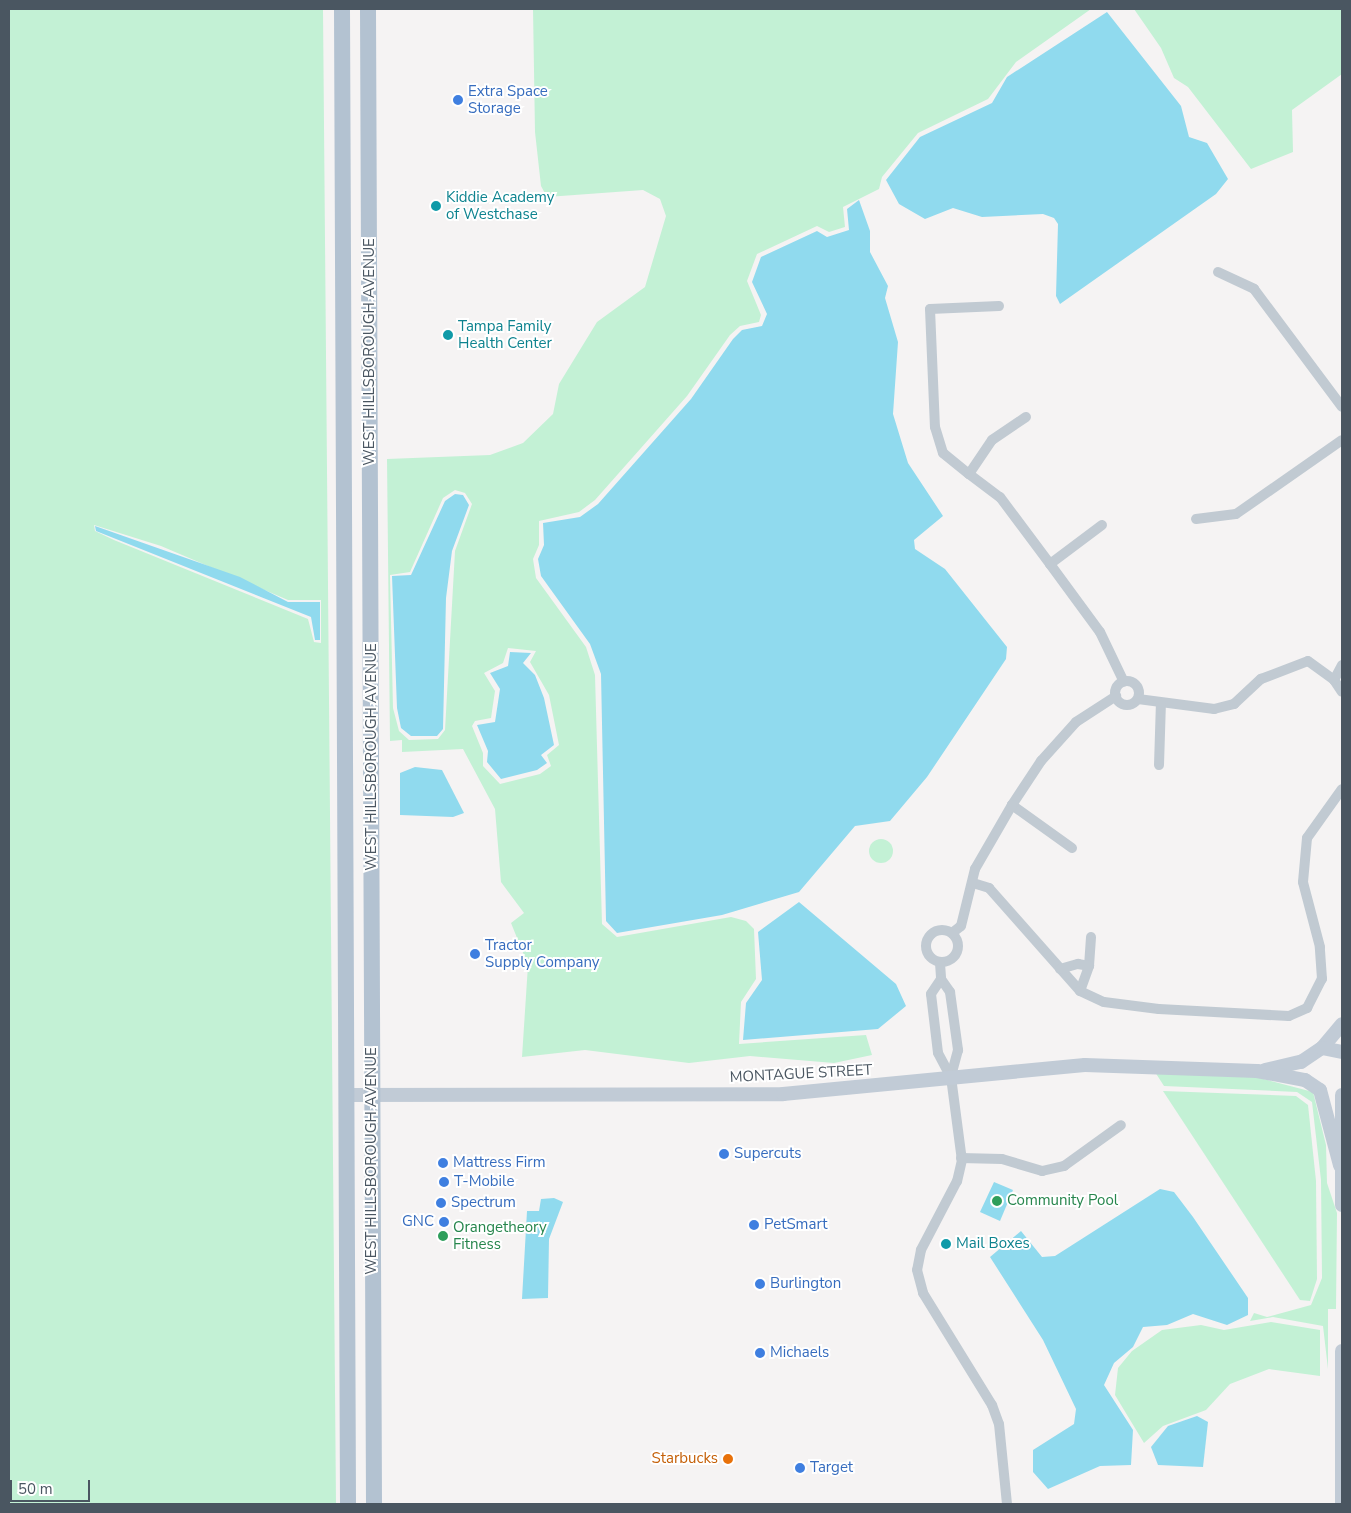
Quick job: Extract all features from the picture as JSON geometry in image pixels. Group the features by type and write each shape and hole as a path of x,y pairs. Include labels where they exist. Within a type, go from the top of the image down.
{"main road":[{"name":"WEST HILLSBOROUGH AVENUE","path":"342,9 348,1504"},
{"name":"WEST HILLSBOROUGH AVENUE","path":"368,9 374,1504"},
{"path":"347,1475 357,1504"}],"street":[{"path":"1218,272 1254,290 1342,407"},
{"path":"999,306 930,309 935,427 943,453 1000,498 1100,632 1124,682"},
{"path":"969,474 992,440 1026,417"},
{"path":"1196,519 1236,514 1342,440"},
{"path":"1050,564 1102,525"},
{"path":"1116,696 1128,706 1138,699 1214,709 1234,704 1261,679 1308,661 1334,680 1342,692"},
{"path":"1334,680 1342,665"},
{"path":"952,933 958,946 953,959 940,963 930,958 925,944 931,933 952,933 961,926 975,869 1012,805 1041,761 1076,722 1116,696 1124,682"},
{"path":"1124,682 1135,684 1138,699"},
{"path":"1159,765 1160,703"},
{"path":"973,883 990,888 1080,991 1104,1002 1159,1010 1288,1016 1307,1008 1322,978 1320,947 1303,882 1307,838 1342,789"},
{"path":"1012,805 1072,848"},
{"path":"1080,991 1089,966 1091,937"},
{"path":"940,963 941,979 950,992 958,1050 951,1077"},
{"path":"1060,969 1078,964 1089,966"},
{"path":"941,979 931,994 938,1053 951,1077 961,1158 957,1182 920,1250 917,1270 924,1292 992,1404 999,1424 1006,1504"},
{"path":"1342,1024 1322,1048 1342,1052"},
{"name":"MONTAGUE STREET","path":"1257,1071 1301,1062 1322,1048"},
{"name":"MONTAGUE STREET","path":"346,1095 783,1094 1086,1065 1257,1071 1305,1080 1320,1090"},
{"path":"1340,1165 1320,1090 1342,1087"},
{"path":"1342,1095 1340,1165 1342,1205"},
{"path":"961,1158 1002,1159 1042,1171 1064,1166 1122,1125"},
{"path":"1342,1351 1342,1504"}],"green space":[{"path":"9,9 323,9 336,1504 9,1504","holes":["94,525 161,546 288,600 321,600 321,643 314,642 308,619 114,540 95,531"]},
{"path":"533,9 1091,9 1016,62 988,99 918,133 882,177 879,189 843,207 845,227 829,232 817,226 757,254 747,281 761,315 759,322 740,326 730,335 687,396 595,500 579,512 539,521 539,545 533,559 536,578 586,647 595,675 602,924 617,937 731,917 746,921 754,929 756,979 741,1002 739,1044 866,1035 872,1055 834,1063 750,1056 689,1063 585,1050 522,1057 528,965 511,923 524,913 501,882 495,809 463,749 402,752 402,740 390,741 387,459 490,455 523,443 553,414 559,384 597,322 645,287 666,216 660,199 643,190 547,197 541,186 535,132","holes":["455,490 465,493 472,504 455,551 445,730 438,739 409,740 399,731 393,708 390,575 410,572 443,498","508,648 536,651 530,662 549,695 559,745 547,755 551,766 540,774 500,784 483,766 483,753 472,726 475,721 491,718 495,691 484,673 503,663"]},
{"path":"1134,9 1342,9 1342,74 1292,110 1293,152 1251,169 1188,87 1174,78 1161,48"},
{"path":"881,839 890,842 893,851 890,860 881,863 872,860 869,851 872,842"},
{"path":"1155,1072 1256,1077 1313,1092 1326,1145 1327,1183 1337,1213 1336,1309 1328,1309 1328,1369 1323,1326 1273,1317 1250,1321 1254,1313 1267,1317 1311,1305 1322,1278 1321,1180 1312,1102 1297,1092 1164,1086"},
{"path":"1163,1091 1296,1096 1308,1105 1316,1181 1317,1279 1310,1301 1300,1300"},
{"path":"1271,1322 1320,1330 1320,1376 1269,1369 1230,1384 1206,1410 1163,1426 1144,1443 1115,1395 1118,1368 1132,1351 1162,1330 1201,1325 1224,1330"}],"water":[{"path":"1107,12 1181,106 1189,137 1207,143 1228,179 1216,194 1060,304 1056,296 1058,224 1054,218 1043,214 982,217 953,208 925,219 899,204 886,180 920,137 992,103 1007,77"},
{"path":"859,200 870,231 870,252 888,286 885,298 898,342 893,414 908,463 943,516 914,540 915,549 945,569 1007,647 1006,659 927,777 890,821 855,826 799,892 722,915 617,933 606,921 601,674 590,644 541,576 538,559 544,545 543,523 580,517 598,504 691,399 733,339 742,330 762,326 767,314 752,282 761,257 817,231 827,237 849,230 847,209"},
{"path":"455,494 463,495 469,505 452,551 446,598 443,729 437,736 411,736 401,728 397,708 392,576 411,575 445,501"},
{"path":"95,526 240,577 288,602 320,602 320,640 315,640 311,617 96,531"},
{"path":"510,652 531,653 523,663 535,675 544,698 554,745 541,755 547,763 537,770 501,779 487,762 488,751 477,725 495,722 500,689 490,673 508,666"},
{"path":"415,767 442,770 464,813 453,817 400,815 400,773"},
{"path":"799,902 896,984 906,1006 878,1029 743,1040 746,1003 762,980 758,932"},
{"name":"Community Pool","path":"994,1182 1013,1190 1000,1221 980,1212"},
{"path":"1160,1189 1174,1192 1193,1217 1248,1298 1248,1315 1227,1325 1193,1314 1167,1325 1143,1327 1133,1347 1114,1363 1104,1385 1133,1430 1131,1465 1100,1466 1048,1489 1033,1472 1033,1450 1074,1424 1076,1409 1043,1340 990,1257 1021,1231 1042,1257 1055,1256"},
{"path":"554,1198 563,1202 549,1239 548,1298 522,1299 527,1211 539,1211 541,1199"},
{"path":"1197,1416 1208,1422 1203,1467 1158,1465 1151,1447 1168,1426"}],"place":[{"name":"Extra Space Storage","path":"458,100"},
{"name":"Kiddie Academy of Westchase","path":"436,206"},
{"name":"Tampa Family Health Center","path":"448,335"},
{"name":"Tractor Supply Company","path":"475,954"},
{"name":"Supercuts","path":"724,1154"},
{"name":"Mattress Firm","path":"443,1163"},
{"name":"T-Mobile","path":"444,1182"},
{"name":"Community Pool","path":"997,1201"},
{"name":"Spectrum","path":"441,1203"},
{"name":"GNC","path":"444,1222"},
{"name":"PetSmart","path":"754,1225"},
{"name":"Orangetheory Fitness","path":"443,1236"},
{"name":"Mail Boxes","path":"946,1244"},
{"name":"Burlington","path":"760,1284"},
{"name":"Michaels","path":"760,1353"},
{"name":"Starbucks","path":"728,1459"},
{"name":"Target","path":"800,1468"}]}
